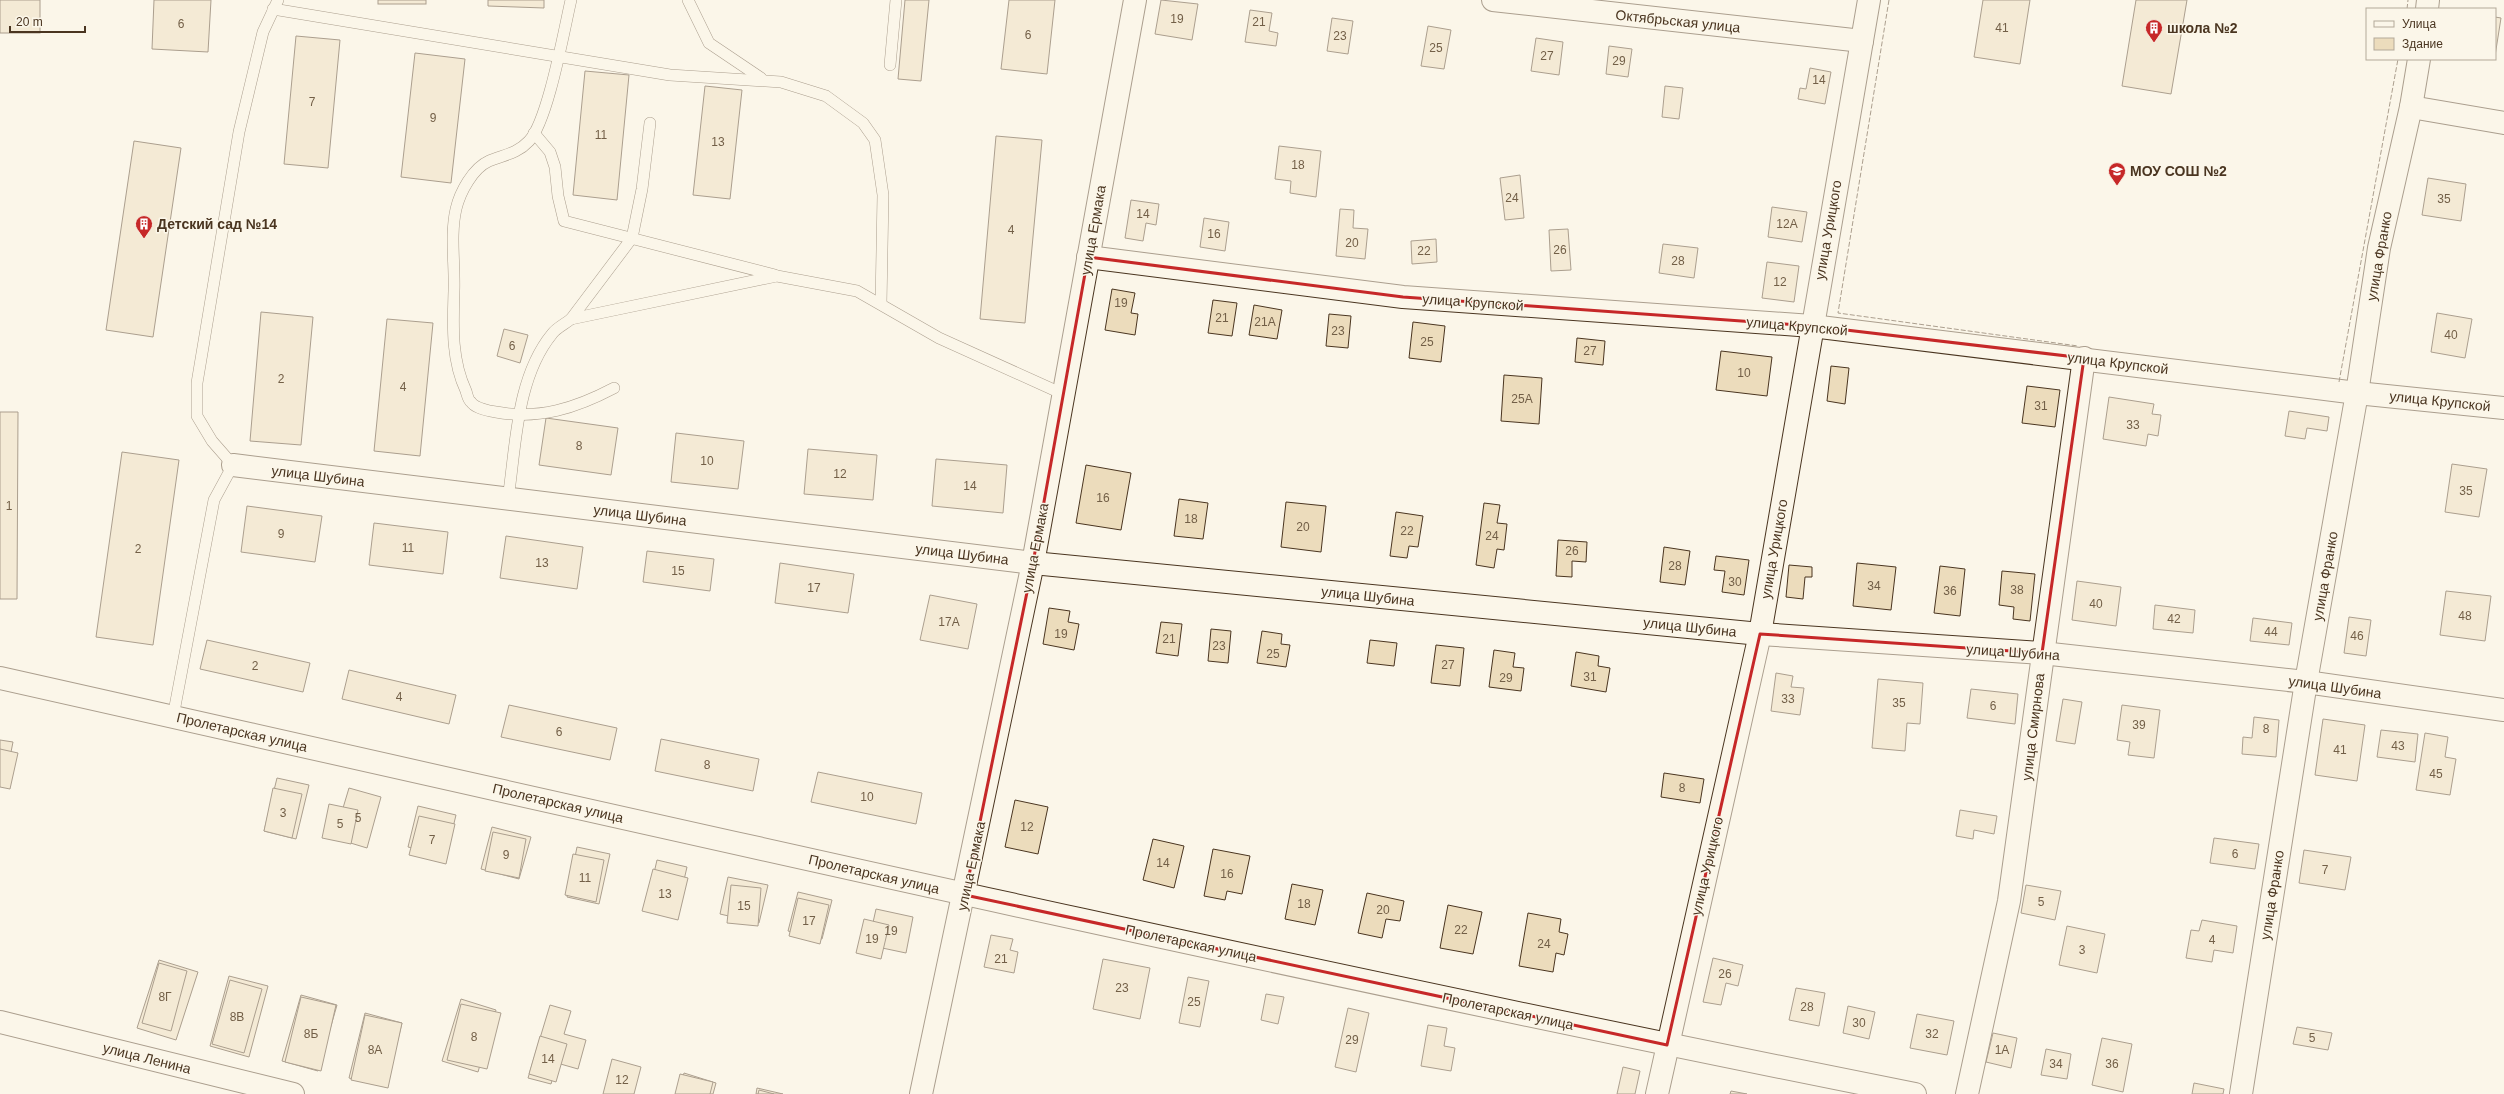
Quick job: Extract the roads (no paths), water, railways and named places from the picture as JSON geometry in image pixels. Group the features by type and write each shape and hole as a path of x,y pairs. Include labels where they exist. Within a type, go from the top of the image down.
{"street":[{"name":"улица Ермака","path":"922,1094 965,895 1033,563 1136,0"},
{"name":"Октябрьская улица","path":"1494,0 1862,41"},
{"name":"улица Урицкого","path":"1657,1094 1760,634 1869,0"},
{"name":"улица Франко","path":"2241,1094 2306,682 2357,393 2379,248 2411,107 2419,60"},
{"path":"2411,107 2504,122"},
{"name":"улица Крупской","path":"1088,257 1403,297 1812,326 2084,358 2357,393 2504,408"},
{"name":"улица Смирнова","path":"1967,1094 2009,901 2042,653 2084,358"},
{"name":"улица Шубина","path":"233,465 1033,563 1760,634 2042,653 2306,682 2504,710"},
{"name":"Пролетарская улица","path":"0,678 965,895 1667,1045 1915,1094"},
{"name":"улица Ленина","path":"0,1022 293,1094"}],"lane":[{"path":"571,0 550,90 534,133 530,140 519,148 503,158 489,161 477,169 464,188 456,209 453,237 453,347 459,378 471,403 488,411 521,415 559,412 584,404 614,388"},
{"path":"688,0 709,43 763,80"},
{"path":"890,65 896,0"},
{"path":"172,717 214,500 233,465 212,441 197,416 197,383 238,132 263,32 275,5 670,75 763,80 806,88 826,96 863,123 875,140 883,195 881,304"},
{"path":"508,499 525,393 536,360 552,333 571,319 632,238 642,189 650,123"},
{"path":"534,133 550,152 555,167 558,196 564,221 777,276 857,291 939,338 1063,394"},
{"path":"571,319 777,276"}],"place":[{"name":"школа №2","path":"2154,43"},
{"name":"МОУ СОШ №2","path":"2117,186"},
{"name":"Детский сад №14","path":"144,239"}]}
